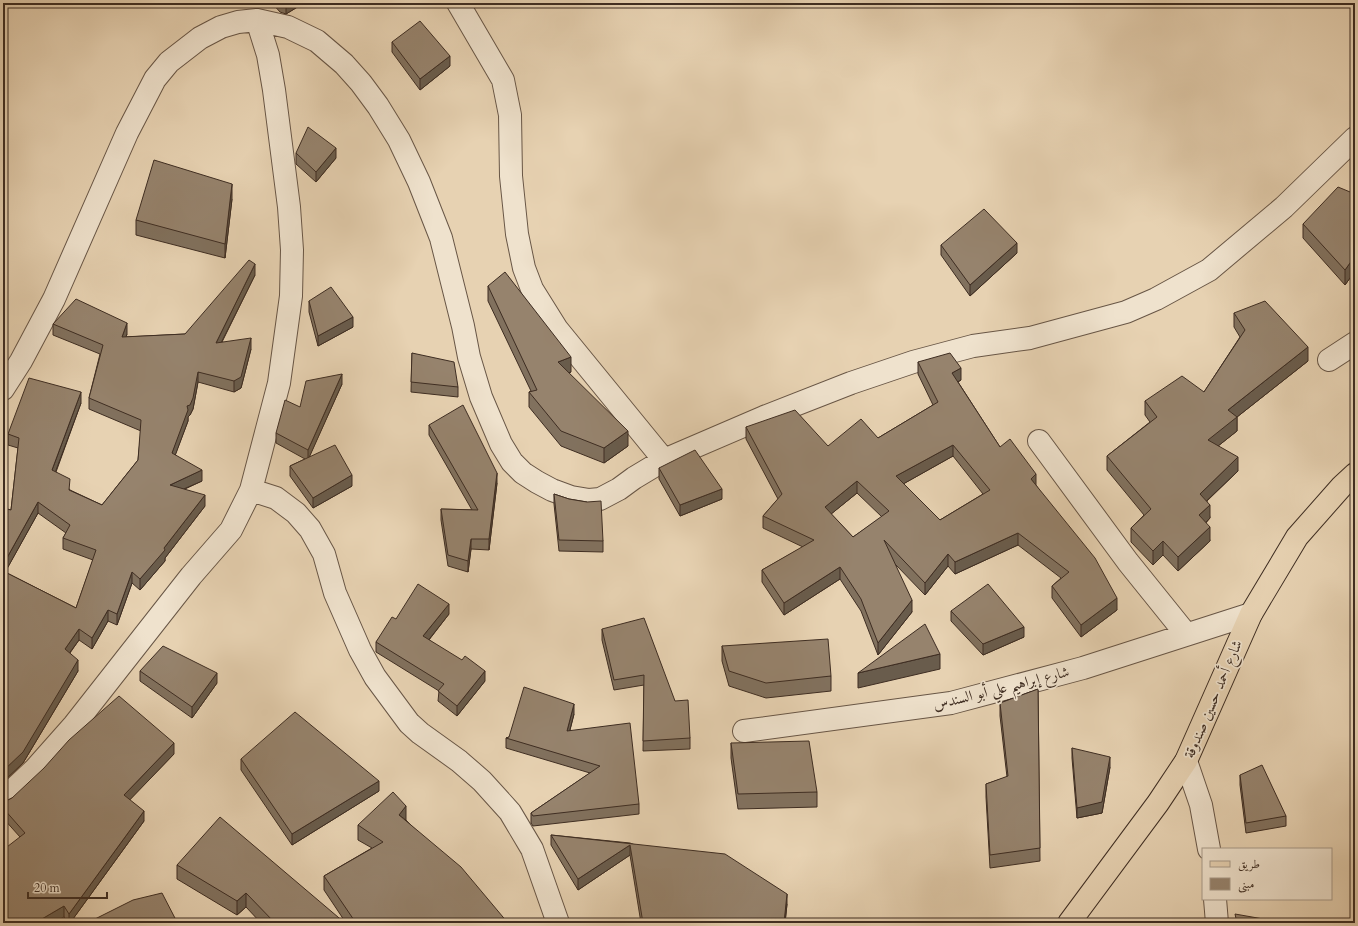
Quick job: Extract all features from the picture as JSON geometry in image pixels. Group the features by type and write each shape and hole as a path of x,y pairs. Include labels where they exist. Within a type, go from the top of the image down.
{"main road":[{"name":"شارع أحمد حسين صندوقة","path":"1069,923 1158,803 1186,762 1251,614 1297,537 1342,486 1355,474"}],"street":[{"path":"458,3 503,80 510,115 511,176 517,234 524,268 532,289 557,329 664,460"},
{"path":"3,799 35,769 74,725 191,576 231,530 251,490 279,383 286,342 292,288 292,250 289,207 274,90 268,55 257,20"},
{"path":"3,389 21,361 54,299 127,133 155,79 169,62 200,38 221,27 238,22 257,20 288,27 317,41 344,64 362,84 378,106 399,140 419,182 442,238 469,357 481,397 501,444 512,462 523,473 552,490 571,497 588,500 600,499 619,489 664,460 764,417 913,362 973,346 1030,338 1126,312 1156,299 1210,270 1284,207 1355,138"},
{"path":"1328,360 1355,343"},
{"path":"1039,441 1128,562 1186,634"},
{"path":"251,490 276,498 296,513 310,529 324,554 335,593 360,650 375,676 409,723 429,740 459,761 482,782 510,812 532,849 558,923"},
{"name":"شارع إبراهيم علي أبو السندس","path":"744,731 951,703 1083,668 1251,614"},
{"path":"1186,762 1201,805 1209,848"},
{"path":"1214,900 1217,923"}],"building":[{"path":"420,21 450,56 420,79 392,42"},
{"path":"308,127 336,148 316,172 296,153"},
{"path":"154,160 232,184 225,244 136,220"},
{"path":"1338,187 1355,194 1355,256 1345,270 1303,224"},
{"path":"984,209 1017,243 970,285 941,245"},
{"path":"249,260 255,264 216,343 251,338 241,377 234,381 198,372 193,398 190,405 187,406 188,410 172,453 202,470 170,485 205,495 164,548 165,550 140,579 132,572 117,614 108,610 92,638 79,629 65,649 78,660 23,752 3,771 3,571 76,608 96,550 63,538 70,525 38,502 3,565 3,508 11,510 19,438 8,434 29,378 81,392 52,470 70,479 69,490 102,505 138,460 141,420 89,398 103,345 53,324 76,299 127,323 122,337 185,334"},
{"path":"505,272 571,357 558,362 628,431 604,448 561,431 529,392 537,390 488,286"},
{"path":"331,287 353,317 318,336 309,301"},
{"path":"1265,301 1308,347 1228,410 1237,417 1208,440 1238,457 1200,494 1210,505 1199,515 1210,527 1178,557 1163,541 1153,551 1131,528 1151,509 1107,456 1157,417 1145,401 1182,376 1204,392 1245,330 1234,313"},
{"path":"412,353 454,362 458,387 411,382"},
{"path":"950,353 961,368 952,373 1000,447 1010,439 1036,474 1031,479 1095,558 1117,598 1081,625 1052,586 1069,572 1018,533 955,562 948,554 925,583 884,540 912,600 878,643 861,599 840,567 784,603 762,570 814,540 763,516 782,494 746,427 795,410 828,446 861,419 878,438 938,402 918,362","holes":["953,445 990,490 940,520 896,476","857,481 889,511 853,537 825,507"]},
{"path":"342,374 308,450 276,433 285,400 300,407 306,381"},
{"path":"463,405 497,473 489,539 471,539 468,561 448,555 441,509 478,510 429,425"},
{"path":"335,445 352,475 313,498 290,466"},
{"path":"695,450 722,489 680,505 659,468"},
{"path":"554,494 569,499 587,502 601,501 603,541 559,540"},
{"path":"418,584 449,604 423,636 462,660 465,656 485,671 457,706 438,691 444,684 376,642 392,617 396,619"},
{"path":"988,584 1024,627 983,644 951,611"},
{"path":"644,618 675,701 688,700 690,738 643,741 644,675 614,680 602,629"},
{"path":"925,624 940,654 858,673"},
{"path":"828,639 831,676 766,683 729,671 722,646"},
{"path":"163,646 217,673 192,707 140,671"},
{"path":"524,687 574,704 567,731 630,723 639,804 533,816 531,813 600,766 506,738 509,737"},
{"path":"1038,689 1040,848 990,855 986,784 1008,776 1000,703"},
{"path":"119,696 174,743 124,795 144,811 69,914 64,906 35,923 3,923 3,850 25,833 3,808 3,800 6,801 12,798 44,768 69,740"},
{"path":"295,712 379,781 292,834 241,759"},
{"path":"809,741 817,792 738,794 731,743"},
{"path":"1072,748 1110,757 1102,802 1077,808"},
{"path":"1262,765 1286,816 1246,823 1240,775"},
{"path":"393,792 406,806 399,815 461,867 508,923 356,923 324,876 383,842 358,825"},
{"path":"220,817 345,923 275,923 246,893 237,901 177,865"},
{"path":"551,835 725,854 787,894 784,923 643,923 630,845 578,879"},
{"path":"162,893 177,922 175,923 87,923 133,900"},
{"path":"1235,914 1269,920 1270,923 1237,923"}]}
